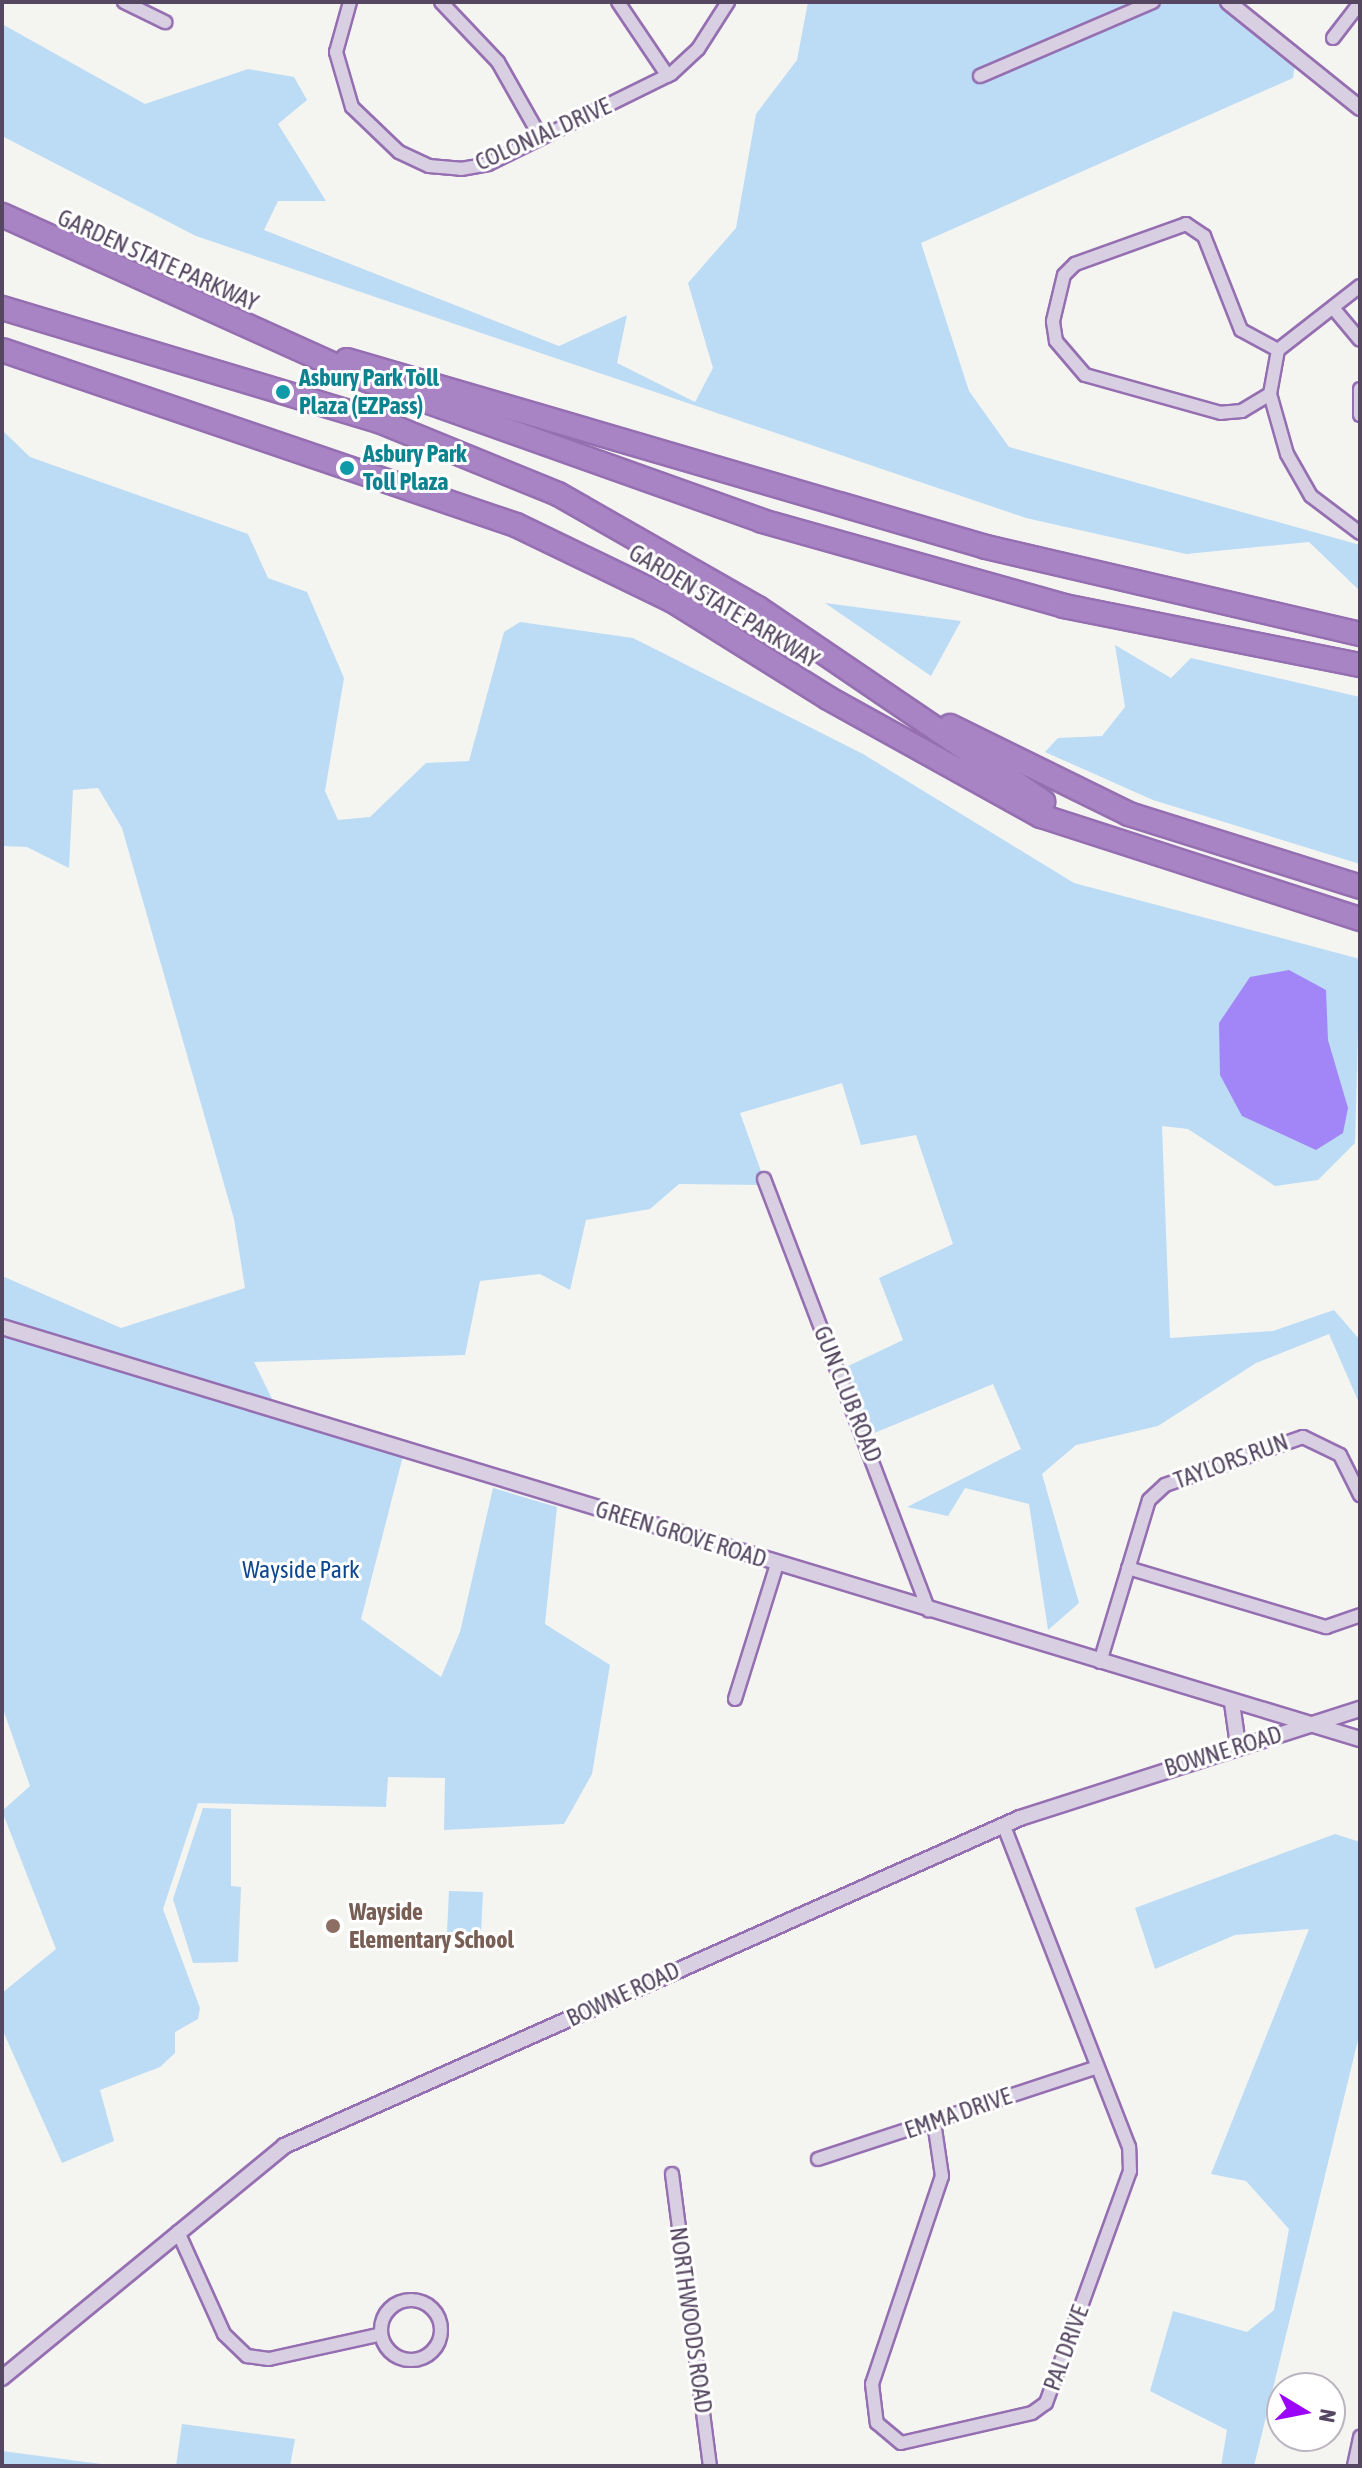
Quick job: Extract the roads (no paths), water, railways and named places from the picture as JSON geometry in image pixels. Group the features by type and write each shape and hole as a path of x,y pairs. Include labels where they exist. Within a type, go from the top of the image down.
{"highway":[{"name":"GARDEN STATE PARKWAY","path":"2,215 382,385 858,552 1064,606 1360,665"},
{"path":"2,308 457,450 637,534 831,657 1007,780 1121,842"},
{"name":"GARDEN STATE PARKWAY","path":"295,348 986,547 1360,634"},
{"name":"GARDEN STATE PARKWAY","path":"2,350 516,525 673,601 961,774 1041,816 1360,919"},
{"name":"GARDEN STATE PARKWAY","path":"831,657 1076,791 1206,843 1360,887"}],"street":[{"path":"124,2 165,22"},
{"name":"COLONIAL DRIVE","path":"350,2 338,33 338,73 352,107 391,145 429,166 461,169 541,138 668,76 698,49 728,2"},
{"path":"441,2 503,69 541,138"},
{"path":"618,2 668,76"},
{"path":"980,76 1153,2"},
{"path":"1228,2 1360,108"},
{"path":"1333,38 1360,3"},
{"path":"1270,394 1242,411 1221,413 1085,375 1056,341 1053,321 1064,275 1075,264 1186,224 1204,236 1241,330 1278,350"},
{"path":"1360,286 1278,350 1270,394 1303,485 1360,533"},
{"path":"1334,309 1360,340"},
{"path":"1360,389 1360,415"},
{"name":"GUN CLUB ROAD","path":"764,1179 929,1610"},
{"name":"GREEN GROVE ROAD","path":"2,1327 1232,1703 1360,1739"},
{"name":"TAYLORS RUN","path":"1100,1662 1128,1568 1156,1490 1288,1438 1328,1444 1348,1465 1360,1495"},
{"path":"735,1699 777,1564"},
{"path":"1128,1568 1326,1627 1360,1615"},
{"path":"1232,1703 1238,1745"},
{"name":"BOWNE ROAD","path":"2,2378 284,2146 1004,1826 1238,1745 1360,1709"},
{"name":"PAL DRIVE","path":"934,2122 942,2176 872,2384 877,2423 901,2443 1032,2413 1049,2398 1132,2162 1004,1826"},
{"name":"EMMA DRIVE","path":"818,2159 1097,2067"},
{"name":"NORTHWOODS ROAD","path":"672,2174 710,2466"},
{"path":"178,2232 224,2334 247,2356 269,2359 378,2335"},
{"path":"406,2300 431,2307 440,2321 440,2340 422,2358 399,2357 378,2335 387,2312 406,2300"},
{"path":"1354,2466 1360,2437"}],"place":[{"name":"Asbury Park Toll Plaza (EZPass)","path":"283,392"},
{"name":"Asbury Park Toll Plaza","path":"347,468"},
{"name":"Wayside Elementary School","path":"333,1926"}],"park label":[{"name":"Wayside Park","path":"301,1570"}]}
